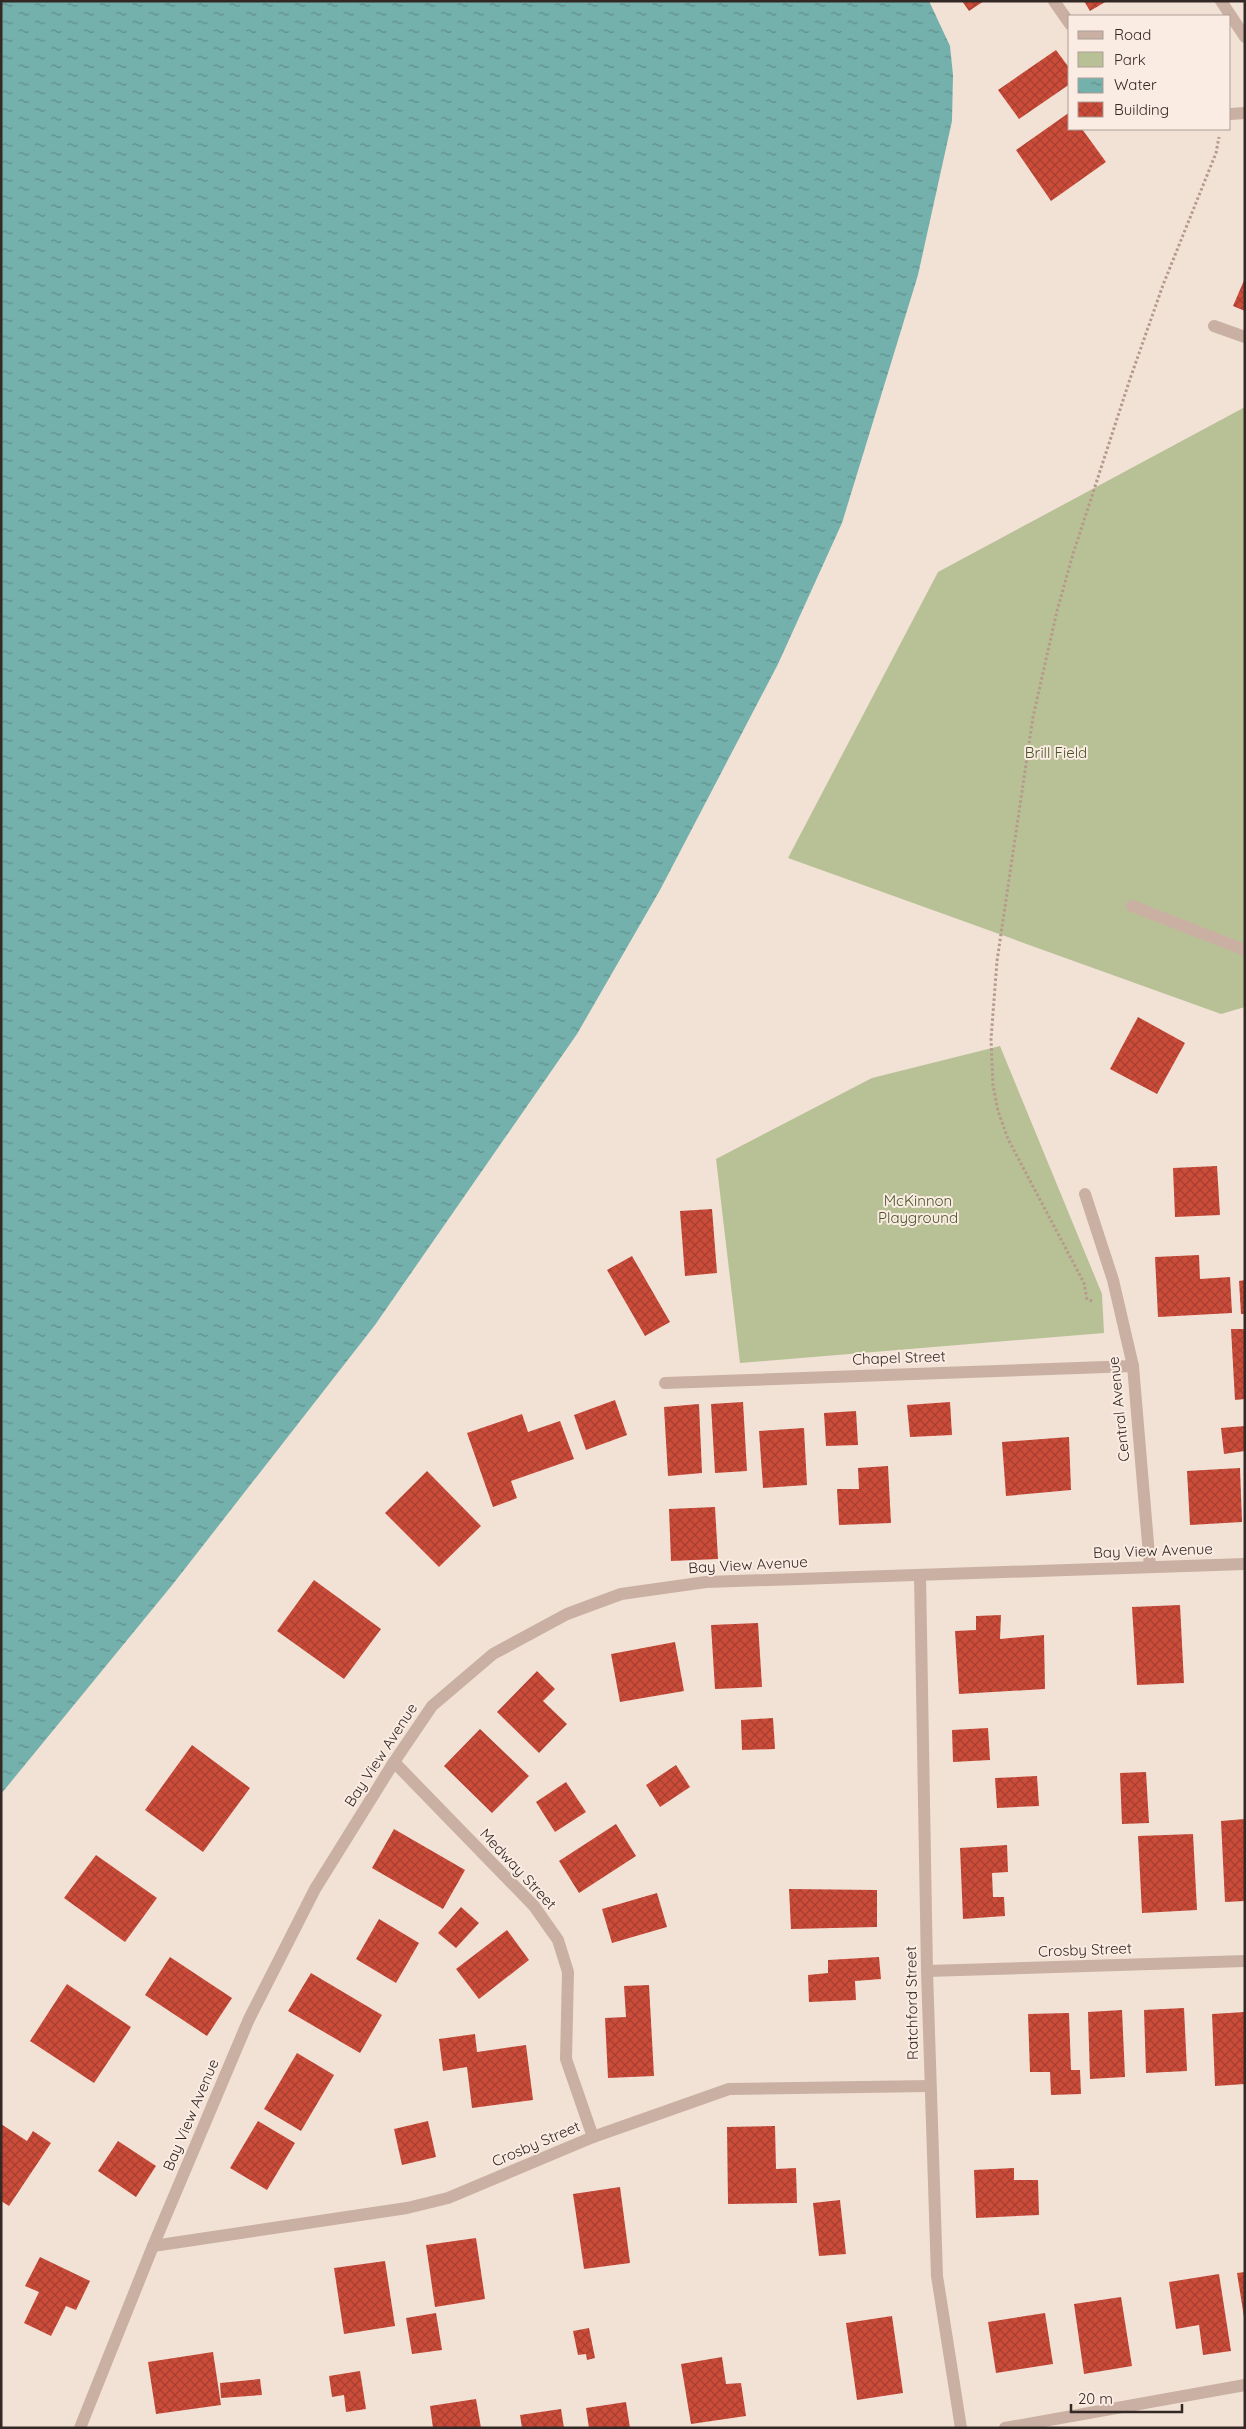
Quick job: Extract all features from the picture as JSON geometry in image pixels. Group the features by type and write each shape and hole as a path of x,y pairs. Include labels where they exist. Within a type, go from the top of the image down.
{"street":[{"path":"1054,1 1068,21"},
{"path":"1221,1 1230,15"},
{"path":"1231,16 1245,37"},
{"path":"1231,114 1245,113"},
{"path":"1214,326 1245,337"},
{"path":"1132,906 1245,950"},
{"name":"Central Avenue","path":"1085,1194 1113,1280 1133,1366 1150,1567"},
{"name":"Chapel Street","path":"665,1383 1133,1366"},
{"name":"Bay View Avenue","path":"80,2428 153,2246 249,2019 316,1889 394,1762 432,1706 493,1654 566,1614 621,1594 706,1582 1245,1564"},
{"name":"Ratchford Street","path":"920,1575 927,1971 937,2276 961,2428"},
{"name":"Medway Street","path":"394,1762 534,1906 558,1940 568,1972 566,2059 593,2137"},
{"name":"Crosby Street","path":"927,1971 1245,1961"},
{"name":"Crosby Street","path":"153,2246 407,2208 448,2198 593,2137 729,2089 930,2086"},
{"path":"1005,2428 1245,2384"}],"path":[{"path":"1119,1311 1100,1306 1088,1299 1084,1284 1003,1125 995,1100 991,1059 996,971 1033,718 1057,611 1073,554 1127,388 1162,285 1216,153 1220,130"}],"green space":[{"name":"Brill Field","path":"1245,407 1245,1007 1221,1014 788,858 938,572"},
{"name":"McKinnon Playground","path":"1000,1046 1102,1294 1104,1333 740,1363 716,1159 872,1078"}],"water":[{"path":"1,1 929,1 950,46 953,75 952,121 918,275 842,523 778,664 660,890 577,1034 375,1325 173,1584 1,1794"}],"building":[{"path":"962,1 984,1 969,11"},
{"path":"1084,1 1107,1 1090,11"},
{"path":"1056,50 1068,66 1068,85 1019,119 998,90"},
{"path":"1068,113 1068,130 1083,130 1106,162 1051,201 1016,150"},
{"path":"1245,278 1245,311 1233,306"},
{"path":"1138,1017 1185,1043 1157,1094 1110,1069"},
{"path":"1217,1166 1220,1215 1175,1217 1173,1168"},
{"path":"712,1209 717,1273 685,1276 680,1211"},
{"path":"1199,1255 1200,1279 1230,1277 1232,1313 1158,1317 1155,1257"},
{"path":"632,1256 670,1322 645,1336 607,1270"},
{"path":"1245,1280 1245,1314 1241,1314 1239,1281"},
{"path":"1231,1329 1245,1329 1245,1399 1235,1400"},
{"path":"615,1400 627,1435 586,1450 574,1415"},
{"path":"743,1402 747,1471 715,1473 711,1404"},
{"path":"950,1402 952,1435 910,1437 907,1405"},
{"path":"699,1404 702,1473 668,1476 664,1407"},
{"path":"856,1411 858,1445 826,1446 824,1413"},
{"path":"522,1414 528,1432 560,1421 574,1459 511,1481 517,1498 493,1507 467,1433"},
{"path":"1245,1426 1245,1451 1224,1454 1221,1428"},
{"path":"804,1428 807,1485 763,1488 759,1431"},
{"path":"1069,1437 1071,1490 1006,1496 1002,1442"},
{"path":"888,1466 891,1523 839,1525 837,1489 859,1489 858,1468"},
{"path":"1240,1468 1242,1522 1190,1525 1187,1471"},
{"path":"427,1471 481,1526 439,1567 385,1513"},
{"path":"715,1507 718,1559 671,1561 669,1509"},
{"path":"314,1580 381,1629 344,1679 277,1631"},
{"path":"1180,1605 1184,1683 1137,1685 1132,1607"},
{"path":"1001,1615 1000,1639 1044,1635 1045,1689 959,1694 955,1631 976,1630 976,1616"},
{"path":"758,1623 762,1687 715,1689 711,1625"},
{"path":"675,1642 684,1691 620,1702 611,1654"},
{"path":"537,1671 555,1689 543,1701 567,1724 539,1753 497,1712"},
{"path":"773,1718 775,1749 742,1750 741,1720"},
{"path":"988,1728 990,1760 953,1762 952,1730"},
{"path":"480,1729 529,1776 492,1813 444,1766"},
{"path":"192,1745 250,1788 203,1852 145,1810"},
{"path":"676,1765 690,1787 660,1807 646,1785"},
{"path":"1146,1772 1149,1823 1122,1824 1120,1773"},
{"path":"1037,1776 1039,1806 997,1808 995,1778"},
{"path":"566,1782 586,1812 555,1832 536,1802"},
{"path":"1245,1819 1245,1901 1225,1902 1221,1821"},
{"path":"616,1824 636,1856 579,1893 559,1861"},
{"path":"394,1829 465,1870 443,1909 372,1868"},
{"path":"1193,1834 1197,1910 1142,1913 1138,1836"},
{"path":"1007,1845 1008,1872 992,1873 993,1897 1004,1897 1005,1916 963,1919 960,1848"},
{"path":"96,1855 157,1898 125,1942 64,1898"},
{"path":"789,1889 877,1890 877,1927 791,1929"},
{"path":"657,1893 667,1927 612,1943 602,1909"},
{"path":"461,1907 479,1923 456,1948 438,1933"},
{"path":"379,1919 419,1943 396,1983 356,1959"},
{"path":"507,1930 529,1960 479,1999 456,1969"},
{"path":"170,1957 232,1998 207,2036 145,1995"},
{"path":"879,1957 881,1979 855,1981 856,2000 809,2002 808,1975 828,1973 828,1960"},
{"path":"311,1973 382,2015 360,2053 288,2011"},
{"path":"67,1984 131,2027 94,2083 30,2041"},
{"path":"649,1985 654,2076 608,2078 605,2018 626,2017 624,1986"},
{"path":"1184,2008 1187,2071 1146,2073 1144,2010"},
{"path":"1122,2010 1125,2077 1090,2079 1088,2012"},
{"path":"1245,2012 1245,2084 1215,2086 1212,2014"},
{"path":"1069,2013 1071,2070 1080,2070 1081,2094 1051,2095 1050,2072 1030,2072 1028,2014"},
{"path":"475,2034 477,2052 526,2045 533,2100 472,2108 467,2067 443,2071 439,2039"},
{"path":"297,2053 334,2075 301,2131 264,2109"},
{"path":"258,2121 295,2143 267,2190 230,2168"},
{"path":"428,2121 436,2157 402,2165 394,2129"},
{"path":"1,2124 27,2141 33,2131 51,2143 9,2206 1,2201"},
{"path":"775,2126 776,2169 796,2168 797,2203 728,2204 727,2127"},
{"path":"118,2141 156,2166 136,2197 98,2171"},
{"path":"1014,2168 1014,2180 1038,2180 1039,2215 976,2218 974,2170"},
{"path":"620,2187 630,2263 584,2269 573,2194"},
{"path":"840,2200 846,2254 819,2256 813,2203"},
{"path":"476,2238 485,2299 435,2307 426,2245"},
{"path":"40,2257 90,2281 76,2310 66,2306 51,2336 24,2323 39,2292 25,2286"},
{"path":"385,2261 395,2326 344,2334 334,2268"},
{"path":"1245,2272 1245,2317 1244,2317 1237,2273"},
{"path":"1219,2274 1231,2351 1203,2355 1199,2325 1176,2329 1169,2282"},
{"path":"1121,2297 1132,2366 1084,2374 1074,2304"},
{"path":"436,2313 442,2350 412,2354 406,2318"},
{"path":"1045,2313 1053,2364 996,2373 988,2322"},
{"path":"892,2316 903,2393 857,2400 846,2323"},
{"path":"589,2328 595,2358 587,2360 586,2354 578,2355 573,2331"},
{"path":"213,2352 221,2405 156,2414 148,2362"},
{"path":"722,2357 726,2384 741,2383 746,2416 691,2424 681,2364"},
{"path":"360,2371 366,2409 346,2412 344,2395 332,2397 329,2376"},
{"path":"260,2379 262,2395 221,2398 220,2383"},
{"path":"476,2399 481,2428 433,2428 430,2406"},
{"path":"626,2402 630,2428 589,2428 586,2408"},
{"path":"561,2409 564,2428 522,2428 520,2415"}]}
